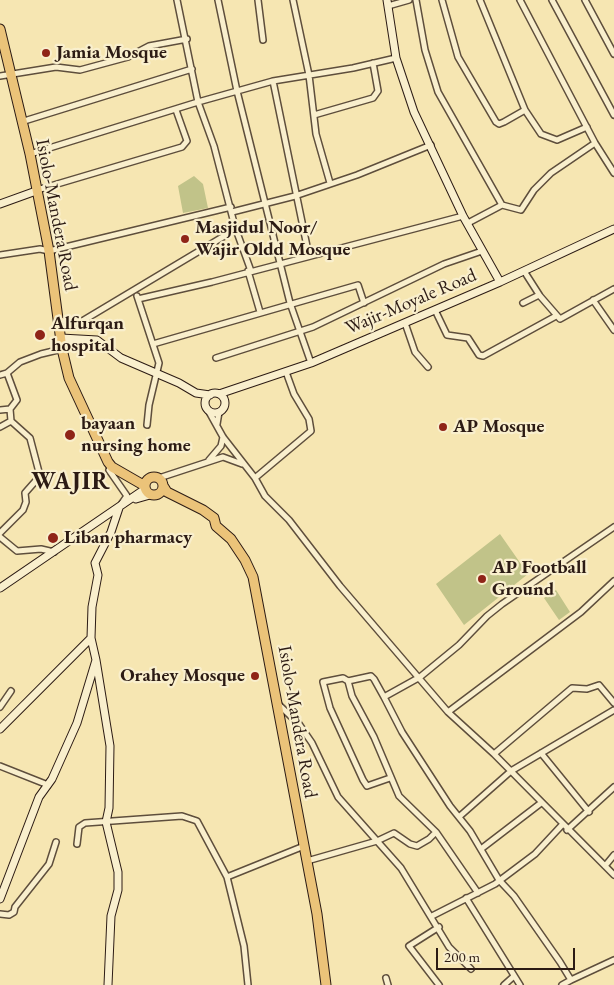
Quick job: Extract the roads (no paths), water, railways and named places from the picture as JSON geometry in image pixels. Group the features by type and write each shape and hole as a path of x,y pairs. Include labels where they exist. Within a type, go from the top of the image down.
{"highway":[{"name":"Isiolo-Mandera Road","path":"0,29 30,154 49,251 62,350 78,400 112,467 150,491 178,498"},
{"path":"131,478 159,482"},
{"name":"Isiolo-Mandera Road","path":"159,482 167,492 198,507 214,518 216,526 231,539 250,569 259,603 323,948 326,985"},
{"path":"150,491 159,482"},
{"path":"150,491 159,482"}],"street":[{"path":"177,0 187,40 198,102 214,146 260,312"},
{"path":"218,0 236,91 280,264 299,332 311,363"},
{"path":"258,0 263,40"},
{"path":"293,0 310,75 316,134 330,183"},
{"path":"409,0 388,3 396,58 414,112 463,216 500,282"},
{"path":"416,0 426,50 438,92 502,205"},
{"path":"442,0 458,57 496,122 499,124 504,122 524,110"},
{"path":"480,0 524,110 541,134 557,140 587,127"},
{"path":"520,0 595,143 614,173"},
{"path":"552,0 614,116"},
{"path":"585,0 614,54"},
{"path":"0,76 56,67 80,70 128,57 153,45 187,40"},
{"path":"30,154 236,91 396,58"},
{"path":"314,115 373,98 378,91 373,64"},
{"path":"21,122 192,69"},
{"path":"273,82 295,196 309,256"},
{"path":"0,204 36,191 182,147 187,141 176,110"},
{"path":"468,223 502,205 521,210 532,193 551,173 595,143"},
{"path":"0,255 40,249 49,251 295,196 358,174 431,145"},
{"path":"138,299 212,282 463,216"},
{"path":"59,320 75,323 84,320 226,235 235,227"},
{"name":"Wajir-Moyale Road","path":"219,394 311,363 500,282 614,229"},
{"path":"216,358 299,332 444,264 482,251"},
{"path":"524,270 539,295 560,319 614,289"},
{"path":"153,344 290,303 358,285 364,303"},
{"path":"135,291 159,363 149,405 147,425"},
{"path":"523,302 539,295"},
{"path":"593,300 614,330"},
{"path":"435,310 448,334 468,338 479,355 483,356 556,316"},
{"path":"405,323 416,352 428,367"},
{"path":"61,338 97,340 121,358 158,373 196,393 219,394 224,400 224,406"},
{"path":"0,375 7,373 20,362 41,354 62,350 84,340"},
{"path":"255,478 311,431 309,419 294,394 286,372"},
{"path":"0,533 23,510 26,502 25,493 40,476 30,438 11,421 10,409 17,400 7,373"},
{"path":"217,424 219,412 238,389"},
{"path":"196,393 207,407 223,436 255,478 265,496 289,520 340,586 420,677 448,712 494,754 565,828 614,875"},
{"path":"207,407 210,395"},
{"path":"207,407 219,412"},
{"path":"0,410 10,409"},
{"path":"0,427 11,421"},
{"path":"208,461 221,446 223,436"},
{"path":"159,482 208,461 223,457 232,458 244,465"},
{"path":"108,985 111,916 118,890 118,872 106,822 109,808 110,746 91,638 92,607 98,575 95,563 127,496 109,470 112,467"},
{"path":"0,588 132,500 150,491"},
{"path":"384,697 420,677 459,645 487,616 502,604 614,527"},
{"path":"0,537 17,551 41,549 55,552"},
{"path":"448,712 581,612 614,581"},
{"path":"0,729 91,638"},
{"path":"0,899 1,889 38,797 48,785 78,723 96,660"},
{"path":"390,778 367,786 330,708 322,682 343,678 348,681 371,676 374,679 402,732 450,806 460,816 499,880 532,920 571,980"},
{"path":"348,681 352,696 374,737 399,796 436,832 478,893"},
{"path":"494,754 572,688 587,689 599,685 614,703"},
{"path":"0,707 10,691"},
{"path":"276,702 299,724 312,743 338,797 401,868 439,927 449,947 471,969"},
{"path":"460,816 510,771 614,710"},
{"path":"541,753 589,812"},
{"path":"0,766 48,785"},
{"path":"432,916 478,893 499,880 565,828 589,812 614,787"},
{"path":"481,849 541,803"},
{"path":"78,844 79,827 82,824 182,816 198,821 227,877 244,946 248,985"},
{"path":"307,861 376,841 394,833 410,844 417,846 430,839 436,832"},
{"path":"0,914 9,916 14,912 15,906 48,864 56,842"},
{"path":"227,877 304,846"},
{"path":"605,866 614,855"},
{"path":"466,898 520,985"},
{"path":"439,927 408,946 439,985"},
{"path":"562,985 614,960"},
{"path":"504,985 514,977"},
{"path":"386,978 388,985"}],"place":[{"name":"Jamia Mosque","path":"46,53"},
{"name":"Masjidul Noor/ Wajir Oldd Mosque","path":"185,239"},
{"name":"Alfurqan hospital","path":"40,335"},
{"name":"AP Mosque","path":"443,427"},
{"name":"bayaan nursing home","path":"70,435"},
{"name":"Liban pharmacy","path":"53,538"},
{"name":"AP Football Ground","path":"482,579"},
{"name":"Orahey Mosque","path":"255,676"}],"district":[{"name":"WAJIR","path":"71,482"}]}
